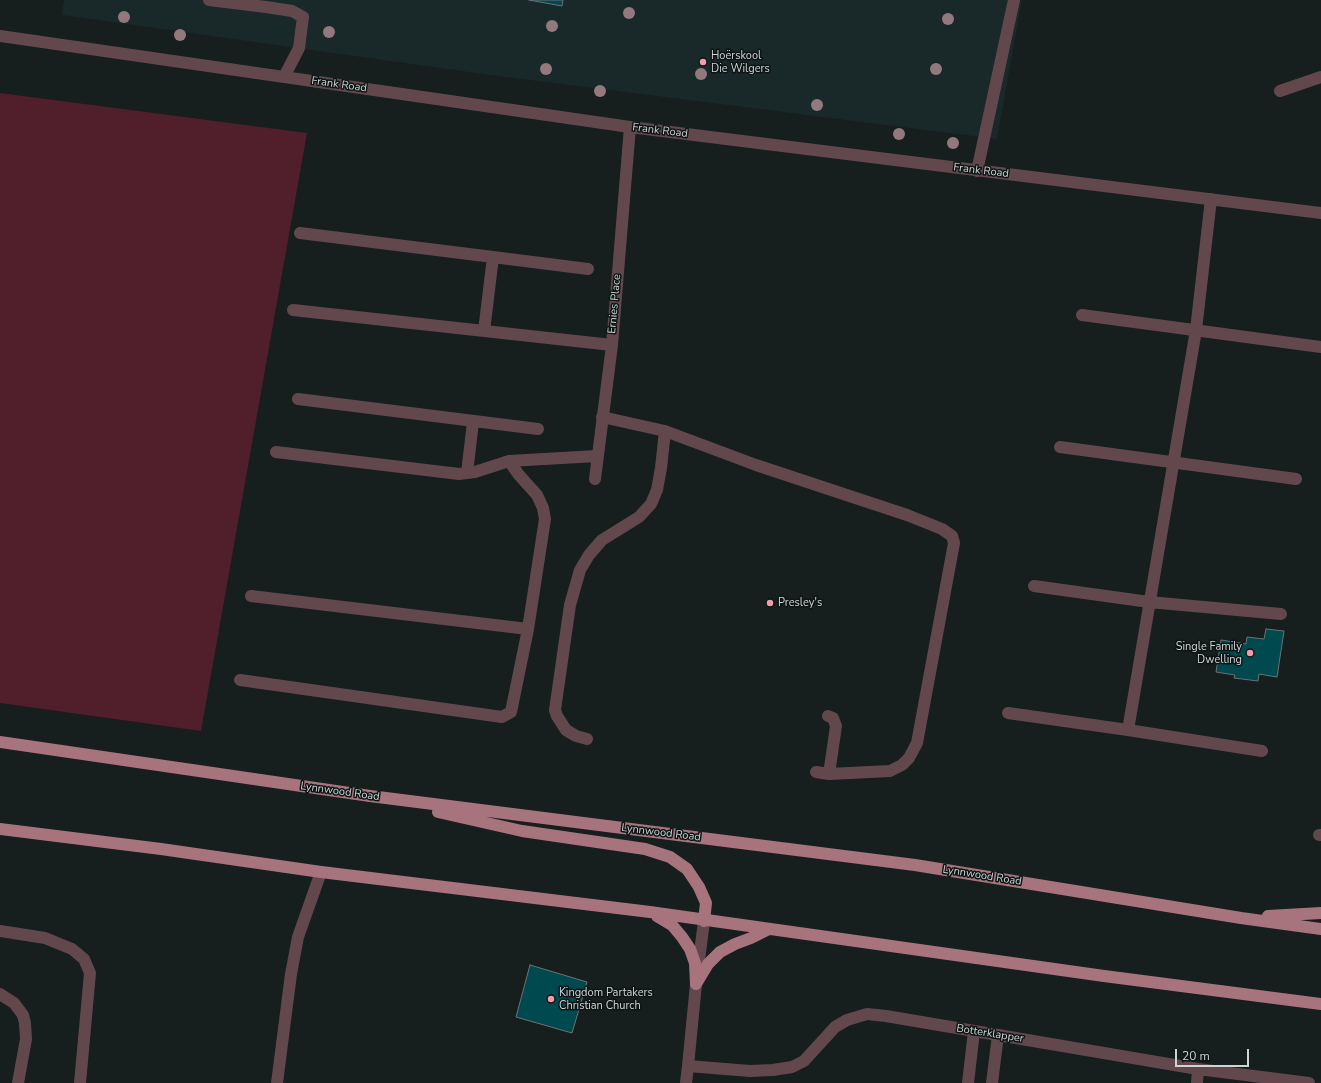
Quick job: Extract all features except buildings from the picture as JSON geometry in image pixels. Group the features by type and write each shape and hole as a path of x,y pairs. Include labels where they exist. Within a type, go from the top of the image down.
{"main road":[{"name":"Lynnwood Road","path":"0,742 370,796 915,865 1241,918 1321,929"},
{"path":"370,796 522,831 645,849 670,857 687,869 699,886 706,903 704,921"},
{"path":"0,828 321,872 650,912 704,921 1104,976 1321,1004"},
{"path":"650,912 672,925 690,949 694,963 696,984"},
{"path":"1241,918 1321,913"},
{"path":"696,984 708,964 720,952 769,929"}],"street":[{"path":"209,0 292,11 303,17 299,48 284,77"},
{"path":"977,171 1014,0"},
{"name":"Frank Road","path":"0,36 630,127 1321,213"},
{"path":"1280,91 1321,77"},
{"name":"Ernies Place","path":"595,480 612,345 630,127"},
{"path":"1128,730 1196,330 1211,199"},
{"path":"300,233 588,269"},
{"path":"484,331 493,257"},
{"path":"293,310 612,345"},
{"path":"1082,315 1321,348"},
{"path":"298,398 473,422 538,429"},
{"path":"602,417 665,431 756,465 907,515 942,529 952,536 954,543 917,743 909,758 902,765 890,771 829,774 816,772"},
{"path":"468,473 473,422"},
{"path":"587,739 576,736 566,730 557,716 556,710 570,605 580,570 589,555 602,540 639,517 651,504 657,490 665,431"},
{"path":"1060,447 1296,479"},
{"path":"276,452 468,473 510,461 597,456"},
{"path":"240,680 502,717 511,712 528,629 545,519 544,508 537,495 518,474 510,461"},
{"path":"1034,586 1149,602 1281,614"},
{"path":"251,596 528,629"},
{"path":"1008,713 1262,751"},
{"path":"828,716 833,718 836,726 829,774"},
{"path":"277,1083 291,974 298,937 321,872"},
{"path":"686,1083 704,921"},
{"path":"0,931 45,938 72,948 84,959 90,973 80,1083"},
{"path":"0,994 14,1003 23,1015 25,1023 26,1039 18,1083"},
{"name":"Botterklapper","path":"688,1066 750,1071 792,1067 804,1061 835,1027 847,1020 867,1014 1198,1068 1308,1083"},
{"path":"968,1083 974,1031"},
{"path":"992,1083 998,1035"},
{"path":"1197,1083 1198,1068"}],"shaded area":[{"name":"Hoërskool Die Wilgers","path":"64,0 1022,0 997,139 490,75 62,15"},
{"path":"0,93 307,133 201,731 0,703"}],"place":[{"name":"Hoërskool Die Wilgers","path":"703,62"},
{"name":"Presley's","path":"770,603"},
{"name":"Single Family Dwelling","path":"1250,653"},
{"name":"Kingdom Partakers Christian Church","path":"551,999"}]}
